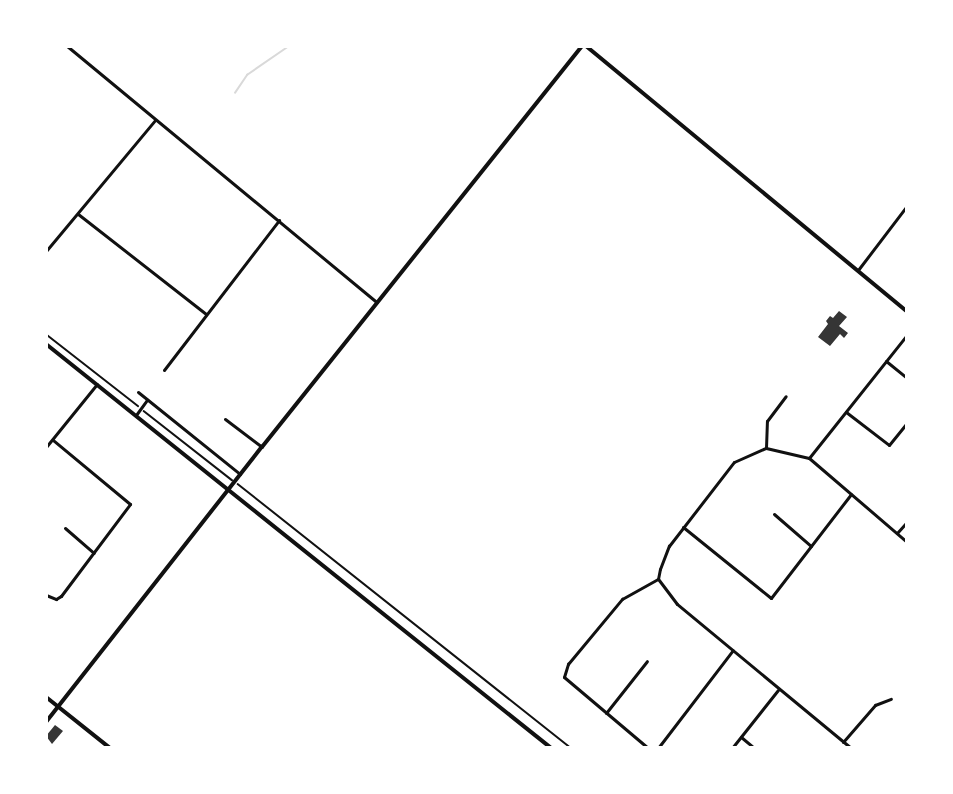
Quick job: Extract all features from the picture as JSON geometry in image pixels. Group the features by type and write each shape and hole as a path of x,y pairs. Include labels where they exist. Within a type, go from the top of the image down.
{"street":[{"path":"67,46 377,302"},
{"path":"46,722 234,481 584,46 906,311"},
{"path":"46,251 155,120"},
{"path":"858,270 906,207"},
{"path":"77,213 206,314"},
{"path":"164,370 279,220"},
{"path":"809,458 906,336"},
{"path":"46,344 551,747"},
{"path":"886,361 906,377"},
{"path":"46,447 97,384"},
{"path":"138,392 240,474"},
{"path":"766,448 767,422 786,396"},
{"path":"136,415 147,400"},
{"path":"846,412 888,445 906,424"},
{"path":"225,419 262,447"},
{"path":"46,595 56,599 61,596 129,509 128,500 52,440"},
{"path":"648,747 564,677 565,672 622,599 658,579 669,546 734,462 766,448 809,458 906,541"},
{"path":"683,526 771,598 851,494"},
{"path":"774,514 811,546"},
{"path":"897,533 906,523"},
{"path":"64,528 94,553"},
{"path":"658,579 677,604 778,690 851,747"},
{"path":"658,747 733,650"},
{"path":"606,713 647,661"},
{"path":"732,747 778,690"},
{"path":"46,697 110,747"},
{"path":"843,742 875,705 891,699"},
{"path":"741,737 754,747"}],"path":[{"path":"46,334 571,747"}],"building":[{"path":"839,311 847,317 839,326 848,333 844,338 840,334 830,346 818,337 828,324 826,321 830,316 833,318"},
{"path":"55,725 63,731 52,744 46,736"}],"waterway":[{"path":"235,93 247,75 289,46"}]}
